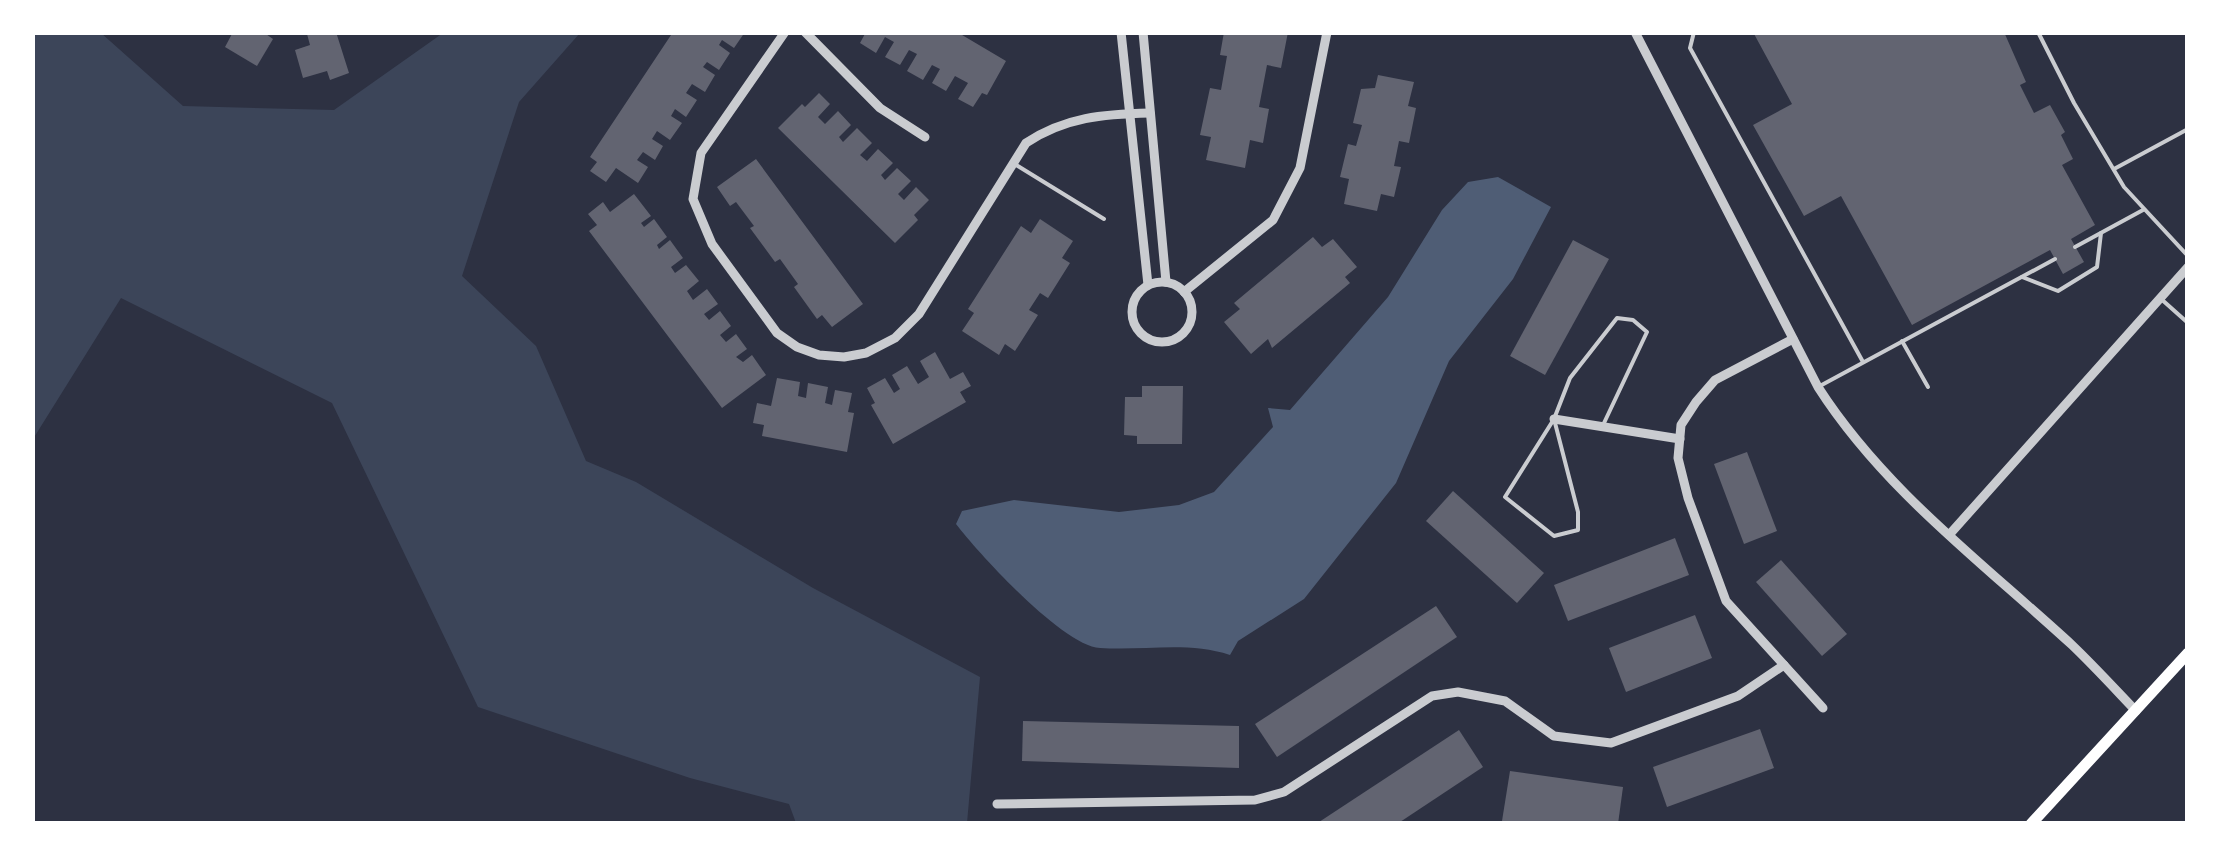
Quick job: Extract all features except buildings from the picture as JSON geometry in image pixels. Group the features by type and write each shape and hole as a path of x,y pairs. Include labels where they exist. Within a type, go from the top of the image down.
{"main road":[{"path":"2032,824 2188,653"}],"street":[{"path":"785,32 701,153 692,199 712,244 776,333 819,355 844,357 866,353 895,338 919,314 1026,144 1050,128 1084,117 1150,113"},
{"path":"804,32 880,108 926,137"},
{"path":"1121,32 1148,285"},
{"path":"1143,32 1166,282"},
{"path":"1184,292 1273,220 1300,168 1327,32"},
{"path":"1635,32 1818,387 1865,452 1949,536 2074,647 2136,711"},
{"path":"1949,536 2188,267"},
{"path":"1166,282 1184,292 1190,300 1191,320 1179,336 1161,342 1142,335 1133,320 1134,300 1148,285 1166,282"},
{"path":"1794,339 1715,380 1681,425 1678,458 1688,498 1726,600 1823,708"},
{"path":"1554,419 1680,439"},
{"path":"997,804 1255,800 1284,792 1432,696 1458,692 1504,701 1554,736 1612,744 1738,696 1784,665"}],"lane":[{"path":"1694,32 1690,48 1863,362"},
{"path":"2038,32 2074,104 2114,169 2143,210 2188,256"},
{"path":"2114,169 2188,130"},
{"path":"1014,163 1104,219"},
{"path":"2076,248 2143,210"},
{"path":"2022,277 2058,291 2097,267 2101,233"},
{"path":"1818,387 2055,259"},
{"path":"2160,298 2188,322"},
{"path":"1554,419 1578,512 1578,530 1554,536 1505,497 1554,419 1570,378 1617,318 1633,320 1647,332 1602,427"},
{"path":"1902,341 1928,387"}],"shaded area":[{"path":"33,32 101,33 183,106 334,110 443,33 580,33 519,102 462,276 536,346 586,461 636,482 813,588 980,677 967,823 796,823 789,804 690,778 478,707 332,403 121,298 33,439"},
{"path":"1498,177 1551,207 1513,279 1449,361 1396,483 1304,599 1238,641 1230,655 1198,648 1100,648 1084,643 1044,616 956,524 962,511 1014,500 1119,512 1179,505 1214,492 1273,427 1268,408 1290,410 1388,297 1442,210 1468,182"}]}
